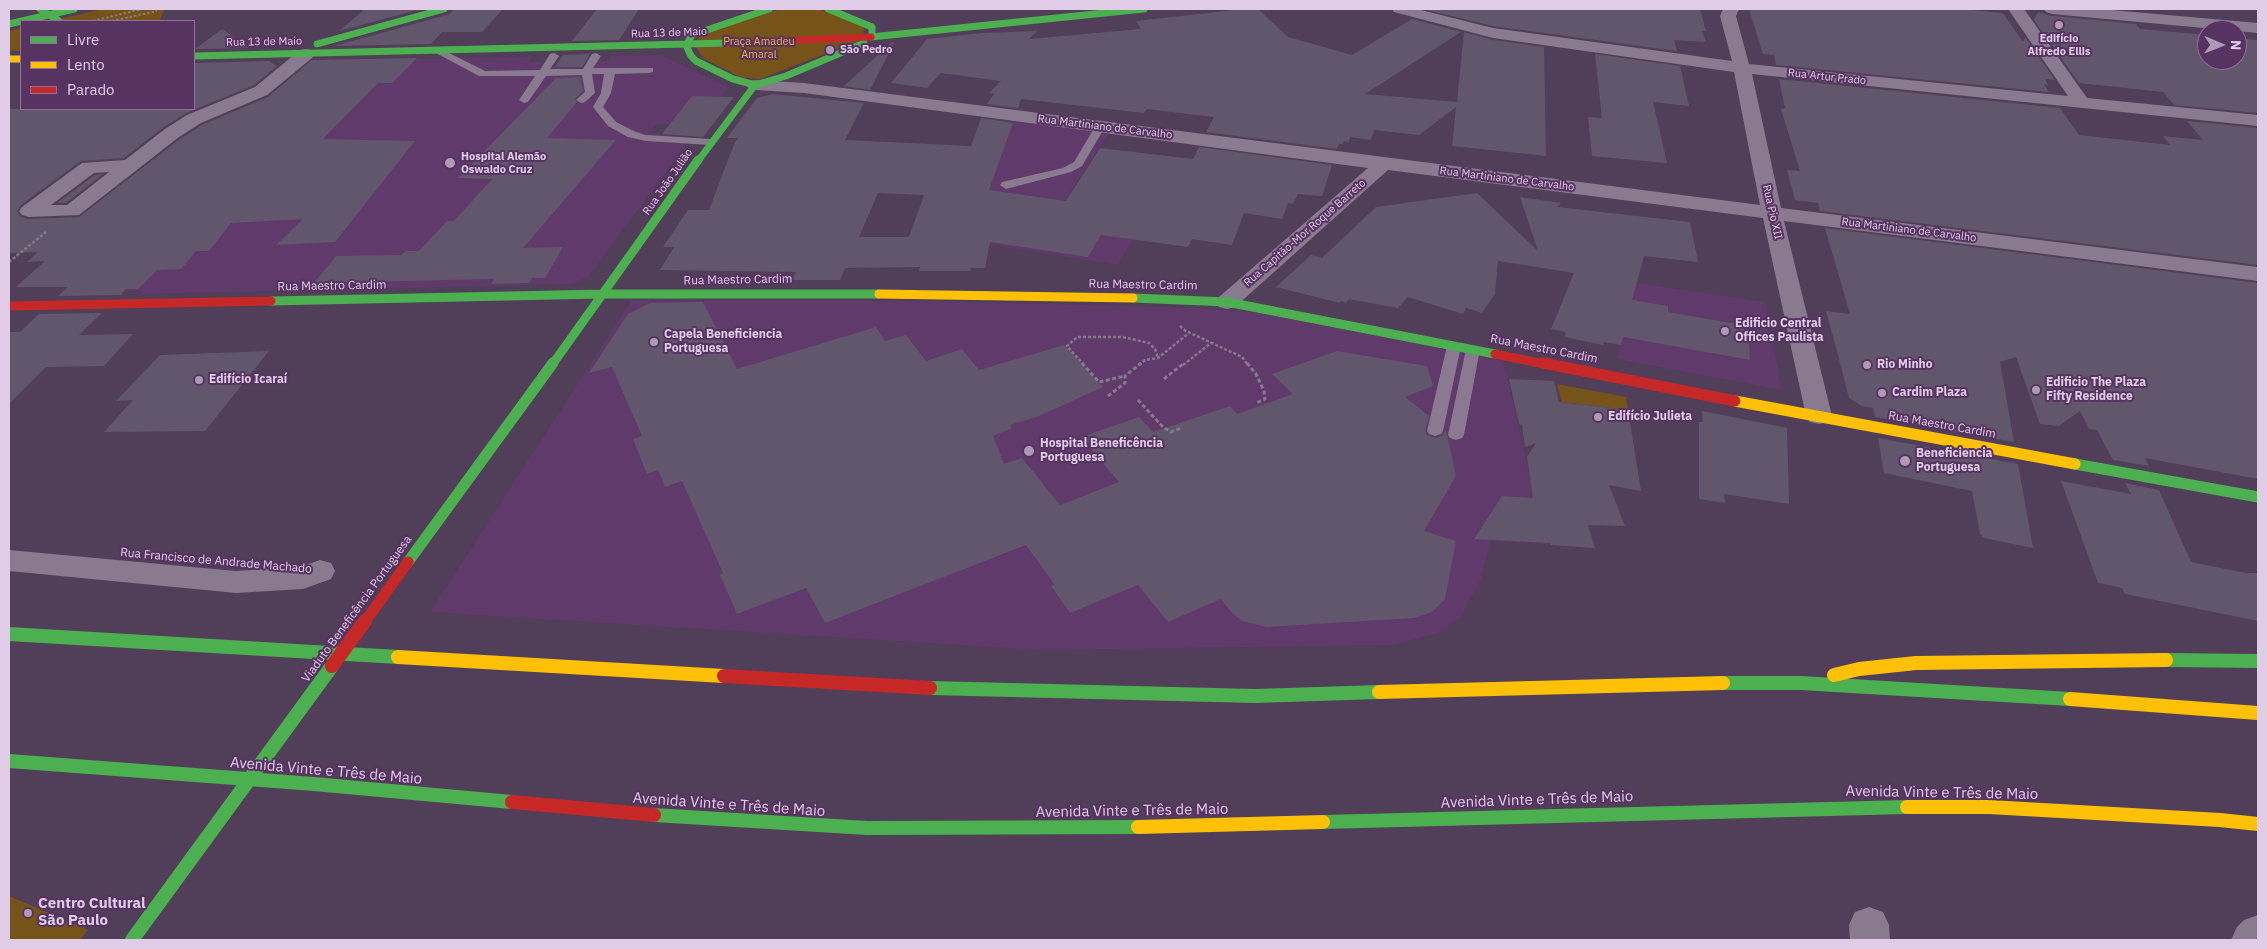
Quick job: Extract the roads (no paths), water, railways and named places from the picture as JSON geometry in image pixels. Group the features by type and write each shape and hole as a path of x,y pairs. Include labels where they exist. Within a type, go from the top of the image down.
{"main road":[{"path":"27,20 74,9"},
{"path":"275,55 444,9"},
{"path":"769,9 692,34 686,45 690,56 696,61 733,79 755,85 786,76 861,46 872,32 828,9"},
{"name":"Rua 13 de Maio","path":"195,45 872,32 1052,9"},
{"name":"Rua 13 de Maio","path":"195,56 686,45 872,32 1144,9"},
{"name":"Rua João Julião","path":"603,294 755,85"},
{"name":"Rua Maestro Cardim","path":"9,306 603,294 817,292 1187,299 1227,302 1819,416 2258,497"},
{"name":"Viaduto Beneficência Portuguesa","path":"132,940 603,294"},
{"path":"9,634 922,688 1255,696 1676,683 1801,683 2030,696 2258,714"},
{"path":"1801,683 1859,669 1916,663 2094,660 2258,661"},
{"name":"Avenida Vinte e Três de Maio","path":"9,761 314,784 626,813 866,828 1154,827 1854,807 2016,808 2258,824"}],"street":[{"name":"Rua Artur Prado","path":"1400,9 1493,33 1742,68 2258,121"},
{"name":"Rua Pio XII","path":"1731,9 1728,16 1742,68 1772,212 1819,416"},
{"path":"2016,9 2082,102"},
{"path":"2052,9 2258,28"},
{"path":"129,166 89,167 29,211 72,211 172,133 194,119 262,91 306,54"},
{"name":"Rua Martiniano de Carvalho","path":"755,85 804,88 1384,164 2258,274"},
{"name":"Rua Capitão-Mor Roque Barreto","path":"1227,302 1384,164"},
{"name":"Rua Francisco de Andrade Machado","path":"9,543 320,570 303,578 236,582 9,560"},
{"path":"2251,940 2258,933"}],"lane":[{"path":"437,50 483,74 649,70"},
{"path":"524,100 554,56"},
{"path":"596,56 586,71 586,96 606,93"},
{"path":"610,70 606,93 598,107 612,124 632,135 646,138 712,142"},
{"path":"1006,184 1067,170 1078,164 1100,127"},
{"path":"1435,431 1454,346"},
{"path":"1456,435 1473,349"}],"place":[{"name":"Edifício Alfredo Ellis","path":"2059,25"},
{"name":"São Pedro","path":"830,50"},
{"name":"Hospital Alemão Oswaldo Cruz","path":"450,163"},
{"name":"Edificio Central Offices Paulista","path":"1725,331"},
{"name":"Capela Beneficiencia Portuguesa","path":"654,342"},
{"name":"Rio Minho","path":"1867,365"},
{"name":"Edifício Icaraí","path":"199,380"},
{"name":"Edificio The Plaza Fifty Residence","path":"2036,390"},
{"name":"Cardim Plaza","path":"1882,393"},
{"name":"Edifício Julieta","path":"1598,417"},
{"name":"Hospital Beneficência Portuguesa","path":"1029,451"},
{"name":"Beneficiencia Portuguesa","path":"1905,461"},
{"name":"Centro Cultural São Paulo","path":"28,913"}],"park label":[{"name":"Praça Amadeu Amaral","path":"759,48"}]}
